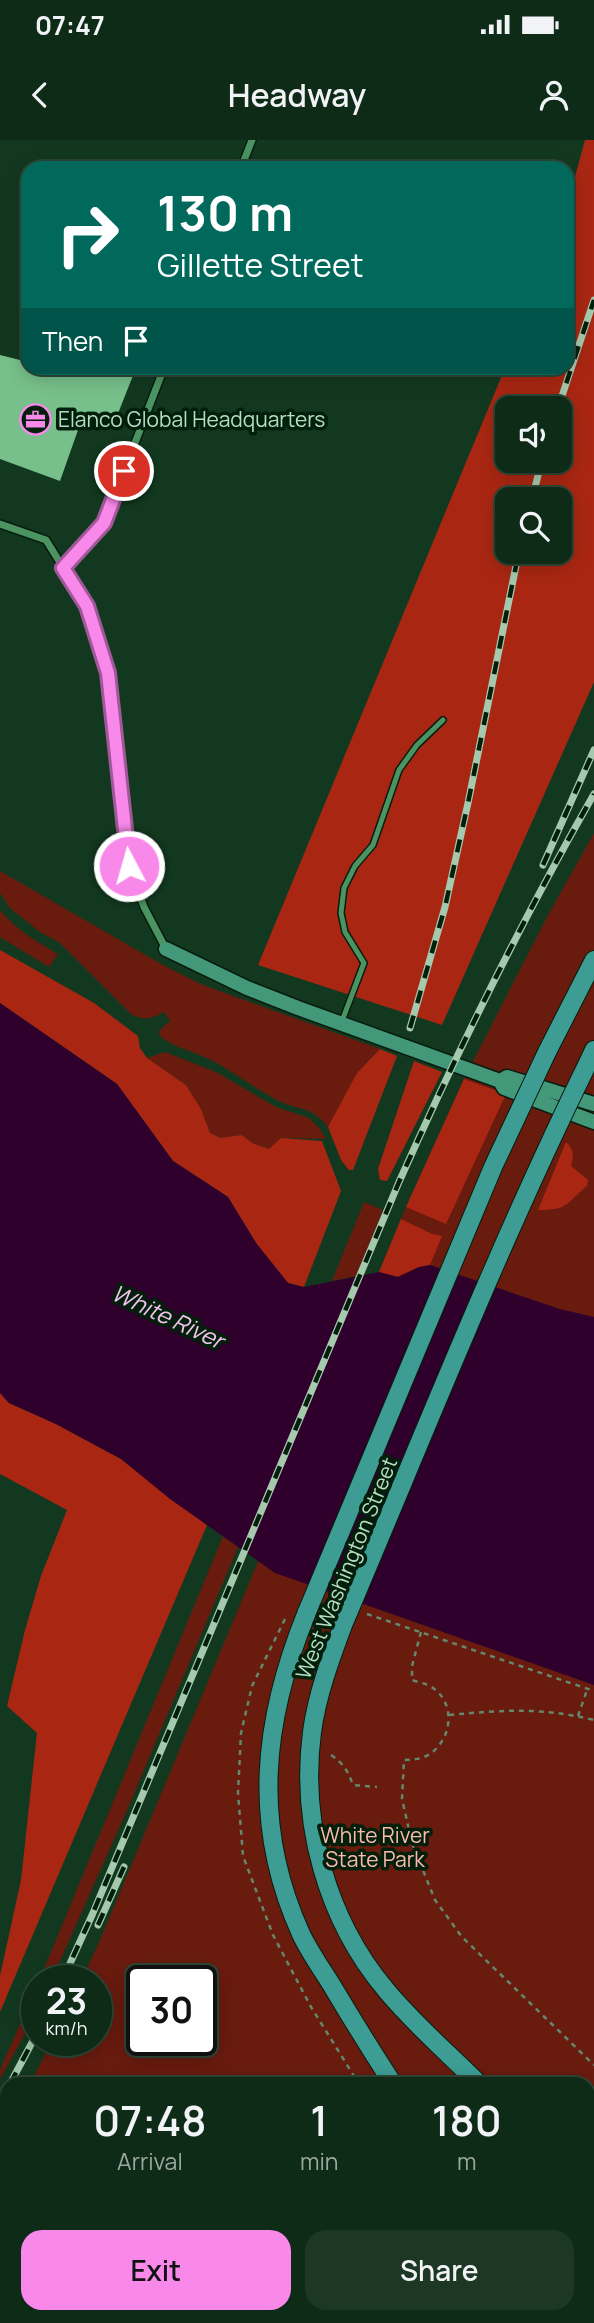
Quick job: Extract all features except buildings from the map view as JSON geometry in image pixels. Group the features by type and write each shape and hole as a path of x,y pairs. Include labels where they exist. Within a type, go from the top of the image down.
{"main road":[{"name":"West Washington Street","path":"389,2077 301,1934 285,1890 269,1809 268,1776 272,1724 290,1653 488,1180 547,1052 594,960"},
{"name":"West Washington Street","path":"472,2077 407,2012 373,1973 347,1931 325,1879 314,1828 309,1766 312,1731 319,1695 343,1625 504,1247 591,1056"}],"street":[{"path":"244,161 252,140"},
{"path":"63,568 104,523 161,375"},
{"path":"0,524 46,540 87,606 108,673 129,866 144,907 166,949 247,988 500,1081 504,1088 594,1122"},
{"path":"500,1081 508,1077 594,1104"}],"lane":[{"path":"341,1024 364,963 345,932 341,913 344,888 355,866 373,845 399,770 417,745 443,720"}],"path":[{"path":"367,1614 594,1691"},
{"path":"421,1632 412,1666 412,1680 428,1685 440,1695 449,1714 448,1729 441,1744 430,1754 418,1759 404,1760 402,1799 412,1843 430,1889 435,1900 463,1937 594,2065"},
{"path":"578,1716 587,1689"},
{"path":"449,1714 526,1710 594,1720"},
{"path":"331,1755 341,1762 353,1785 377,1787"}],"green space":[{"name":"White River State Park","path":"594,833 594,2077 34,2077 44,2056 112,2056 112,1965 88,1965 406,1207 464,1079 547,917"},
{"path":"0,871 161,964 203,985 380,1049 357,1073 328,1127 310,1112 277,1100 231,1071 164,1039 159,1035 159,1031 170,1021 164,1012 148,1018 131,1014 60,943 40,932 10,908 0,893"},
{"path":"0,910 34,940 58,954 49,967 0,937"},
{"path":"165,1052 216,1072 276,1107 309,1118 326,1139 281,1138 270,1149 252,1143 242,1135 220,1138 210,1133 201,1109 186,1085 147,1058"},
{"path":"364,1202 383,1210 356,1276 332,1281"},
{"path":"223,1536 238,1547 128,1808 58,1965 46,1965"},
{"path":"21,2022 21,2041 0,2077 0,2070"}],"shaded area":[{"path":"585,140 594,140 594,682 442,1025 258,965 502,375 574,375 574,180"},
{"path":"0,950 94,1003 138,1036 140,1048 147,1058 186,1085 201,1109 210,1133 220,1138 242,1135 252,1143 269,1149 281,1138 322,1141 341,1191 304,1287 288,1283 256,1243 228,1197 173,1161 117,1084 0,1003"},
{"path":"380,1049 397,1056 353,1170 349,1170 341,1160 328,1127 357,1073"},
{"path":"414,1061 442,1072 387,1181 380,1180 378,1169"},
{"path":"464,1079 506,1094 446,1224 406,1207"},
{"path":"566,1142 573,1153 571,1166 588,1180 587,1186 561,1207 538,1210"},
{"path":"401,1219 442,1236 430,1265 397,1277 379,1272"},
{"path":"0,1393 9,1403 56,1424 121,1459 207,1525 0,2012 0,1976 21,1880 37,1733 7,1706 41,1576 67,1510 0,1474"}],"water":[{"name":"White River","path":"0,1003 117,1084 173,1161 228,1197 256,1243 288,1283 304,1287 379,1272 398,1277 430,1265 560,1309 594,1317 594,1685 275,1573 170,1499 121,1459 56,1424 9,1403 0,1393"}],"railway":[{"path":"574,360 594,300"},
{"path":"562,396 569,375"},
{"path":"535,487 539,473"},
{"path":"410,1028 445,907 516,564"},
{"path":"543,865 594,750"},
{"path":"69,1965 399,1182 492,986 541,889 594,794"},
{"path":"98,1925 124,1867"},
{"path":"14,2077 25,2056"}],"place":[{"name":"Elanco Global Headquarters","path":"35,419"}],"route":[{"path":"124,471 104,523 63,568 87,606 108,673 129,866"}]}
